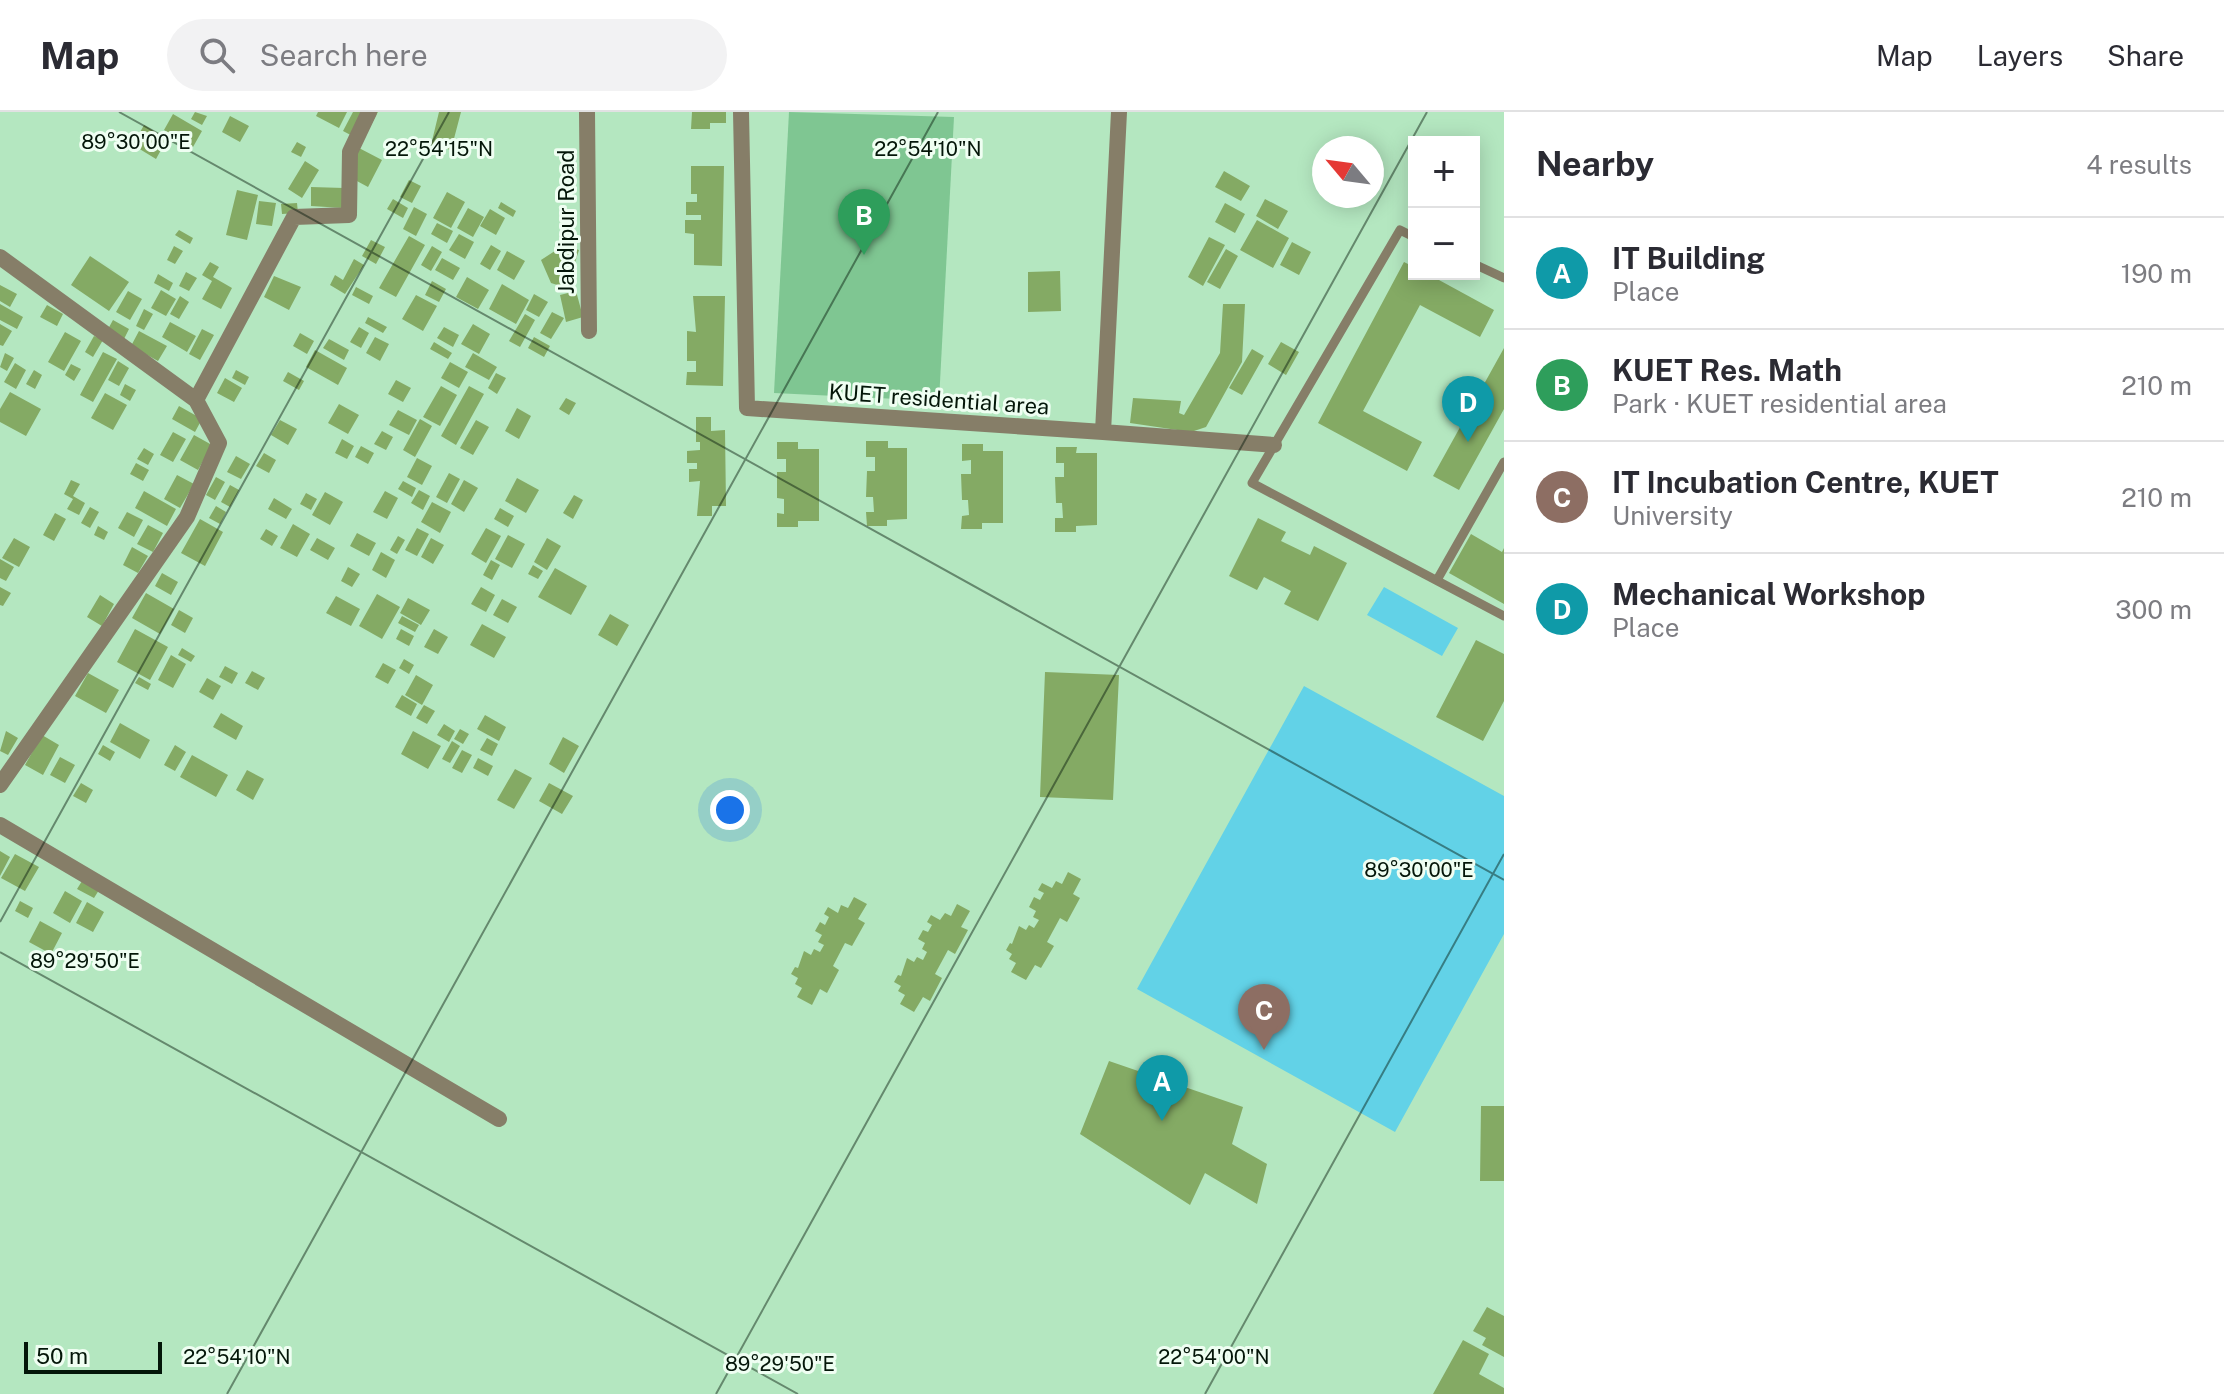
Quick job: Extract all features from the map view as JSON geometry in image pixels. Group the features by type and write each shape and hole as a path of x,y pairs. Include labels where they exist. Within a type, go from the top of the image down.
{"street":[{"path":"196,400 294,217 349,215 350,152 369,112"},
{"name":"Jabdipur Road","path":"587,112 589,331"},
{"name":"KUET residential area","path":"741,112 747,408 1103,432"},
{"path":"1119,112 1103,432 1274,445"},
{"path":"0,257 196,400 219,443 187,517 0,785"},
{"path":"0,825 499,1119"}],"lane":[{"path":"1408,234 1400,230 1252,483 1504,616"},
{"path":"1480,267 1504,278"},
{"path":"1437,580 1504,462"}],"green space":[{"path":"789,112 954,117 939,401 774,393"}],"water":[{"path":"1384,587 1458,628 1442,656 1367,615"},
{"path":"1304,686 1504,796 1504,934 1395,1132 1137,989"}],"building":[{"path":"195,112 207,116 202,125 191,119"},
{"path":"318,112 347,112 339,128 316,116"},
{"path":"353,112 378,112 362,141 343,131"},
{"path":"439,112 461,112 451,150 431,145"},
{"path":"692,112 726,112 726,123 710,123 710,129 691,129"},
{"path":"173,114 202,131 193,147 164,130"},
{"path":"230,116 249,126 240,142 222,132"},
{"path":"144,125 167,139 156,159 133,145"},
{"path":"297,142 306,147 301,157 291,152"},
{"path":"359,148 382,160 368,187 344,174"},
{"path":"305,161 319,170 302,198 288,189"},
{"path":"691,166 724,166 722,266 694,265 694,234 685,233 685,220 701,220 701,215 686,215 686,202 697,202 697,194 691,194"},
{"path":"1224,171 1250,186 1241,201 1215,187"},
{"path":"409,180 421,186 412,203 400,197"},
{"path":"311,187 344,188 343,208 311,206"},
{"path":"237,190 258,195 247,240 226,235"},
{"path":"447,192 465,202 451,228 433,218"},
{"path":"393,199 408,208 403,218 387,209"},
{"path":"1265,199 1288,211 1278,229 1256,216"},
{"path":"259,201 276,203 272,226 256,224"},
{"path":"501,202 516,211 513,217 498,208"},
{"path":"297,203 298,213 282,214 281,204"},
{"path":"1225,203 1245,214 1235,233 1215,222"},
{"path":"414,207 427,214 416,236 403,229"},
{"path":"468,208 484,217 473,237 457,228"},
{"path":"490,209 505,218 496,235 480,226"},
{"path":"1257,220 1289,238 1273,268 1240,250"},
{"path":"437,223 453,231 447,243 431,234"},
{"path":"179,230 193,238 190,244 175,235"},
{"path":"459,234 474,242 465,259 449,250"},
{"path":"409,236 425,245 396,297 379,288"},
{"path":"1209,237 1225,245 1203,286 1188,277"},
{"path":"371,240 385,247 376,264 362,256"},
{"path":"1292,242 1311,252 1299,275 1280,265"},
{"path":"491,245 501,251 490,270 480,264"},
{"path":"564,245 579,250 567,288 551,283 541,260"},
{"path":"174,246 183,251 175,264 167,260"},
{"path":"432,246 442,252 431,271 421,265"},
{"path":"1226,249 1238,256 1220,289 1207,282"},
{"path":"507,251 525,261 514,280 497,270"},
{"path":"90,256 129,282 109,311 71,285"},
{"path":"442,258 460,268 453,280 435,270"},
{"path":"354,259 364,265 345,294 330,285 335,275 343,280"},
{"path":"210,262 219,267 213,277 232,288 221,309 202,299 212,281 202,275"},
{"path":"1404,262 1408,264 1408,280 1439,280 1494,310 1480,337 1420,305 1363,411 1422,442 1407,471 1318,423"},
{"path":"1060,271 1061,311 1028,312 1028,272"},
{"path":"186,272 197,278 189,291 179,286"},
{"path":"158,274 173,283 169,291 154,283"},
{"path":"274,276 301,287 289,310 264,297"},
{"path":"467,277 489,290 478,309 456,297"},
{"path":"432,281 446,289 439,302 425,295"},
{"path":"502,284 529,300 516,324 489,309"},
{"path":"0,285 17,294 10,307 0,301"},
{"path":"356,287 373,296 369,304 352,295"},
{"path":"161,290 176,299 166,316 151,308"},
{"path":"128,291 142,299 130,320 116,312"},
{"path":"576,291 583,317 566,322 560,295"},
{"path":"534,294 548,302 539,317 526,310"},
{"path":"416,295 437,306 423,331 402,319"},
{"path":"180,296 189,302 179,319 170,314"},
{"path":"693,296 725,296 723,386 686,385 687,372 696,372 696,361 687,361 687,331 696,332"},
{"path":"0,304 23,317 17,329 0,320"},
{"path":"1223,304 1245,304 1242,362 1206,427 1191,432 1130,423 1133,398 1181,401 1179,413 1184,415 1220,353"},
{"path":"47,305 63,314 57,326 40,317"},
{"path":"144,309 153,314 144,330 136,326"},
{"path":"552,312 564,318 551,339 540,333"},
{"path":"525,314 535,320 520,347 509,341"},
{"path":"368,317 387,327 383,333 365,323"},
{"path":"113,320 129,329 123,341 107,331"},
{"path":"170,322 196,336 187,352 162,337"},
{"path":"0,324 12,331 3,346 0,345"},
{"path":"473,324 490,334 479,354 461,344"},
{"path":"359,327 369,333 361,348 350,342"},
{"path":"444,327 459,335 453,347 437,338"},
{"path":"202,329 214,335 200,360 189,354"},
{"path":"139,331 167,346 158,361 131,346"},
{"path":"65,332 81,341 64,371 48,362"},
{"path":"300,333 314,341 307,354 293,346"},
{"path":"94,336 103,340 93,357 85,352"},
{"path":"375,337 389,344 380,361 366,353"},
{"path":"534,337 550,346 544,357 528,348"},
{"path":"329,339 349,350 344,360 323,348"},
{"path":"434,342 452,353 448,359 430,349"},
{"path":"1281,342 1299,352 1286,375 1268,364"},
{"path":"1504,348 1504,409 1459,490 1433,476"},
{"path":"1252,349 1264,356 1242,395 1229,388"},
{"path":"315,350 347,368 338,385 306,367"},
{"path":"103,352 117,359 93,402 80,395"},
{"path":"5,353 14,358 7,371 0,367"},
{"path":"473,353 497,367 489,380 465,367"},
{"path":"118,361 129,368 119,386 108,380"},
{"path":"450,362 468,372 459,388 441,378"},
{"path":"15,363 26,370 16,389 4,382"},
{"path":"71,364 81,369 74,381 65,375"},
{"path":"34,370 42,375 35,389 26,384"},
{"path":"236,370 249,377 245,385 232,378"},
{"path":"288,372 304,381 299,390 283,381"},
{"path":"496,373 506,378 497,394 488,388"},
{"path":"225,378 242,388 234,402 217,393"},
{"path":"396,380 411,388 403,402 388,394"},
{"path":"125,384 136,390 130,401 120,395"},
{"path":"441,386 457,395 440,426 423,417"},
{"path":"469,386 484,394 456,445 441,436"},
{"path":"10,392 41,409 26,436 0,422 0,409"},
{"path":"105,393 127,405 113,430 91,418"},
{"path":"566,398 576,403 569,415 559,409"},
{"path":"339,404 359,415 348,434 328,423"},
{"path":"179,406 202,419 195,432 172,419"},
{"path":"517,408 531,416 519,439 505,431"},
{"path":"398,410 417,420 409,435 389,425"},
{"path":"696,417 711,417 711,431 725,430 726,506 712,506 712,516 697,516 700,481 689,482 689,469 697,469 697,463 687,463 687,451 700,450 700,442 696,442"},
{"path":"420,419 432,426 415,457 403,450"},
{"path":"280,420 297,429 288,445 271,435"},
{"path":"476,420 489,427 473,455 460,448"},
{"path":"382,431 393,437 386,450 374,444"},
{"path":"173,432 186,439 173,462 160,455"},
{"path":"194,435 212,445 198,470 180,460"},
{"path":"342,439 354,446 347,459 335,453"},
{"path":"866,441 888,441 888,448 907,448 907,519 887,520 887,526 867,526 866,512 874,512 873,497 866,497 867,471 875,471 875,457 866,457"},
{"path":"777,442 798,442 798,449 819,449 819,521 798,521 798,527 777,527 777,513 784,514 784,499 777,498 777,472 786,472 786,459 777,459"},
{"path":"962,444 983,444 983,451 1003,451 1003,523 982,523 982,529 961,529 962,516 969,515 968,500 962,500 961,474 971,474 971,460 962,461"},
{"path":"361,446 374,453 368,464 355,457"},
{"path":"1056,447 1077,447 1076,453 1097,453 1097,525 1076,526 1076,532 1055,532 1055,518 1063,518 1062,503 1056,503 1055,477 1064,477 1064,463 1056,463"},
{"path":"144,448 154,454 148,465 137,459"},
{"path":"264,453 276,460 269,473 256,466"},
{"path":"236,456 250,464 241,479 227,472"},
{"path":"417,458 432,466 422,485 407,477"},
{"path":"136,463 149,470 143,481 130,474"},
{"path":"449,473 460,479 447,503 436,497"},
{"path":"177,475 194,484 180,508 164,499"},
{"path":"216,477 225,482 215,500 206,495"},
{"path":"517,478 539,490 526,513 505,501"},
{"path":"71,480 80,484 73,496 85,503 79,515 67,509 73,499 64,494"},
{"path":"464,480 478,488 464,512 451,504"},
{"path":"403,481 416,488 412,497 398,489"},
{"path":"230,485 239,490 230,507 221,502"},
{"path":"419,490 430,496 423,510 411,503"},
{"path":"144,491 176,509 167,526 135,508"},
{"path":"385,491 398,498 387,519 373,512"},
{"path":"325,492 343,502 330,525 312,515"},
{"path":"306,493 317,499 311,510 300,504"},
{"path":"574,495 583,500 573,519 563,513"},
{"path":"274,498 292,509 286,519 268,509"},
{"path":"432,502 451,512 440,533 421,522"},
{"path":"216,506 226,512 220,524 209,518"},
{"path":"90,507 99,512 90,528 81,523"},
{"path":"500,508 514,516 508,527 494,519"},
{"path":"127,512 143,520 134,537 118,528"},
{"path":"55,513 66,519 54,541 43,535"},
{"path":"1258,518 1286,532 1281,541 1310,555 1314,546 1347,563 1318,621 1284,604 1291,591 1264,577 1257,590 1229,576"},
{"path":"200,519 223,532 205,566 181,553"},
{"path":"293,524 310,534 297,557 280,548"},
{"path":"148,525 163,533 153,552 137,544"},
{"path":"98,526 108,532 104,540 94,535"},
{"path":"417,528 429,534 417,556 405,550"},
{"path":"486,528 501,536 486,563 471,554"},
{"path":"266,529 278,536 272,546 260,539"},
{"path":"357,533 376,543 369,556 350,546"},
{"path":"1471,534 1502,552 1504,548 1504,604 1449,573"},
{"path":"508,535 525,544 512,568 495,559"},
{"path":"398,536 405,540 397,554 390,550"},
{"path":"14,538 30,547 19,567 2,558"},
{"path":"317,538 335,548 328,560 310,550"},
{"path":"431,538 444,545 433,564 421,557"},
{"path":"547,538 561,546 547,570 534,562"},
{"path":"132,547 148,556 138,573 123,565"},
{"path":"381,552 395,560 386,578 372,570"},
{"path":"0,559 14,567 6,581 0,578"},
{"path":"491,560 500,565 492,580 483,575"},
{"path":"533,565 543,571 538,579 528,574"},
{"path":"348,567 360,574 352,587 341,581"},
{"path":"555,568 587,586 571,615 538,597"},
{"path":"162,573 178,582 171,595 155,586"},
{"path":"0,587 11,593 3,606 0,605"},
{"path":"481,587 495,595 486,612 471,604"},
{"path":"146,593 174,609 160,634 132,618"},
{"path":"377,594 400,607 382,639 359,626"},
{"path":"100,595 114,604 102,626 87,617"},
{"path":"336,596 360,609 351,626 326,613"},
{"path":"408,598 430,610 421,625 400,613"},
{"path":"502,599 517,607 508,623 493,615"},
{"path":"179,610 193,618 185,633 171,625"},
{"path":"610,614 629,625 617,646 598,635"},
{"path":"402,616 419,625 415,632 398,623"},
{"path":"482,624 506,637 494,658 470,645"},
{"path":"135,629 168,647 150,680 117,662"},
{"path":"401,629 414,636 409,646 396,639"},
{"path":"434,629 448,637 438,654 424,647"},
{"path":"1476,640 1504,654 1504,701 1483,741 1436,717"},
{"path":"182,648 195,656 191,662 178,655"},
{"path":"171,655 186,664 173,688 158,680"},
{"path":"404,659 414,665 409,674 399,668"},
{"path":"383,663 396,670 388,684 375,677"},
{"path":"225,666 238,673 232,684 219,677"},
{"path":"252,671 265,678 258,690 245,683"},
{"path":"1045,672 1119,675 1113,800 1040,797"},
{"path":"88,673 119,690 106,713 75,696"},
{"path":"416,675 433,685 422,705 405,695"},
{"path":"139,677 151,684 148,690 135,683"},
{"path":"207,678 221,686 213,700 199,692"},
{"path":"402,695 417,704 411,716 395,707"},
{"path":"424,705 435,711 427,724 416,718"},
{"path":"221,713 243,726 236,740 213,727"},
{"path":"485,715 506,727 499,741 477,729"},
{"path":"120,723 150,740 140,759 110,742"},
{"path":"444,724 455,731 449,742 437,735"},
{"path":"460,729 469,734 463,744 454,739"},
{"path":"6,731 18,738 8,755 0,751"},
{"path":"413,731 441,746 428,769 401,754"},
{"path":"42,735 59,745 43,775 25,765"},
{"path":"563,737 579,746 564,773 549,764"},
{"path":"487,738 498,744 492,756 480,750"},
{"path":"452,741 460,746 450,763 442,759"},
{"path":"103,745 115,752 110,761 98,754"},
{"path":"175,745 186,752 175,771 164,765"},
{"path":"462,750 472,755 462,773 452,768"},
{"path":"192,755 228,775 216,797 180,777"},
{"path":"60,757 75,765 65,783 50,775"},
{"path":"478,758 493,766 488,776 473,768"},
{"path":"515,769 532,778 514,809 497,800"},
{"path":"247,770 264,779 253,800 236,790"},
{"path":"81,783 93,790 86,803 73,796"},
{"path":"549,783 573,796 562,814 539,801"},
{"path":"0,851 10,857 0,876"},
{"path":"15,854 39,867 25,891 1,878"},
{"path":"1068,872 1081,879 1073,894 1080,898 1067,922 1060,918 1047,942 1054,946 1041,968 1035,965 1026,980 1011,972 1016,963 1009,959 1012,954 1006,950 1012,944 1019,926 1026,930 1029,925 1034,928 1039,920 1033,917 1036,911 1029,907 1034,897 1040,900 1044,893 1038,890 1042,883 1052,888 1056,881 1062,884"},
{"path":"82,881 99,890 94,898 77,889"},
{"path":"65,891 82,901 70,923 53,913"},
{"path":"854,897 867,904 858,919 865,923 852,946 845,943 833,966 839,970 827,993 820,989 812,1005 797,997 802,988 795,984 798,978 791,974 795,967 798,968 804,951 811,955 814,949 820,952 824,945 818,942 822,935 815,931 820,922 825,925 829,917 824,914 828,907 838,913 841,905 848,908"},
{"path":"20,901 33,908 28,918 15,911"},
{"path":"87,902 104,912 93,932 76,923"},
{"path":"957,904 970,911 961,927 968,930 955,954 948,950 935,974 942,978 930,1001 923,997 914,1012 900,1004 905,995 898,991 901,986 894,982 898,975 901,976 907,958 914,962 917,957 923,960 927,952 922,949 925,943 918,939 923,930 928,932 932,925 927,922 931,915 940,920 945,913 951,916"},
{"path":"40,921 62,933 51,954 29,942"},
{"path":"1109,1061 1243,1107 1232,1144 1267,1164 1257,1204 1205,1173 1190,1205 1080,1134"},
{"path":"1481,1106 1504,1106 1504,1181 1480,1181"},
{"path":"1487,1307 1504,1316 1504,1357 1482,1345 1486,1338 1473,1331"},
{"path":"1463,1340 1489,1354 1479,1374 1504,1388 1504,1394 1433,1394"}],"place":[{"name":"KUET Res. Math","path":"864,255"},
{"name":"Mechanical Workshop","path":"1468,442"},
{"name":"IT Incubation Centre, KUET","path":"1264,1050"},
{"name":"IT Building","path":"1162,1121"}]}
